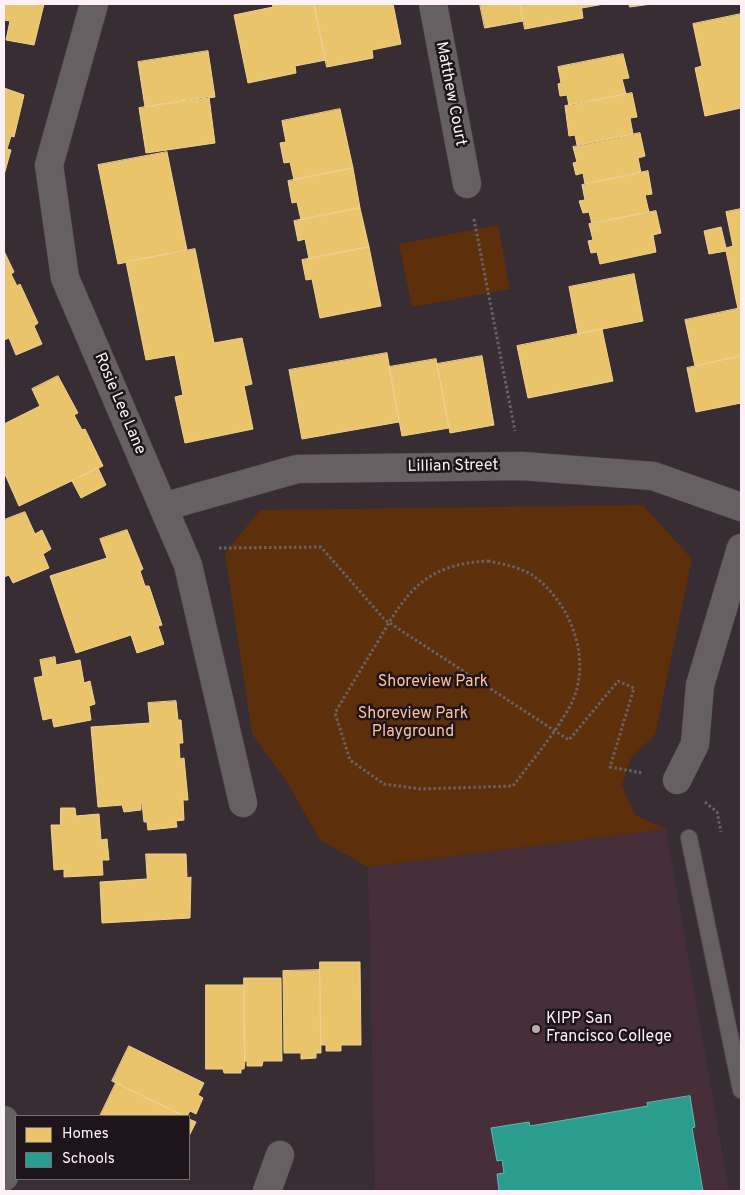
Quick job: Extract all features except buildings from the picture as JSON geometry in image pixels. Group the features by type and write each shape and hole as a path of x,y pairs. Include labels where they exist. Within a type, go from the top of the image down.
{"street":[{"name":"Rosie Lee Lane","path":"94,4 49,165 65,278 188,565 243,803"},
{"name":"Matthew Court","path":"433,4 467,184"},
{"name":"Lillian Street","path":"163,506 297,469 522,466 653,476 741,507"},
{"path":"677,780 695,744 700,685 741,548"},
{"path":"4,1120 6,1154 4,1177"},
{"path":"267,1191 280,1155"}],"lane":[{"path":"689,838 741,1090"}],"path":[{"path":"467,184 522,466"},
{"path":"180,548 320,547 389,622 569,740 618,681 634,688 610,767 677,780"},
{"path":"468,562 488,562 510,565 532,575 553,594 567,614 579,647 578,680 571,703 555,730 513,786 421,789 384,784 350,760 335,713 405,597 423,581 444,570 468,562"}],"shaded area":[{"name":"KIPP San Francisco College","path":"666,829 729,1191 375,1191 368,867"}],"green space":[{"path":"498,225 510,289 412,307 399,244"},
{"name":"Shoreview Park","path":"643,505 692,559 655,735 631,758 622,786 635,815 666,829 368,867 320,840 286,780 252,734 225,553 260,510"}],"place":[{"name":"KIPP San Francisco College","path":"536,1029"}],"park label":[{"name":"Shoreview Park Playground","path":"413,724"}]}
